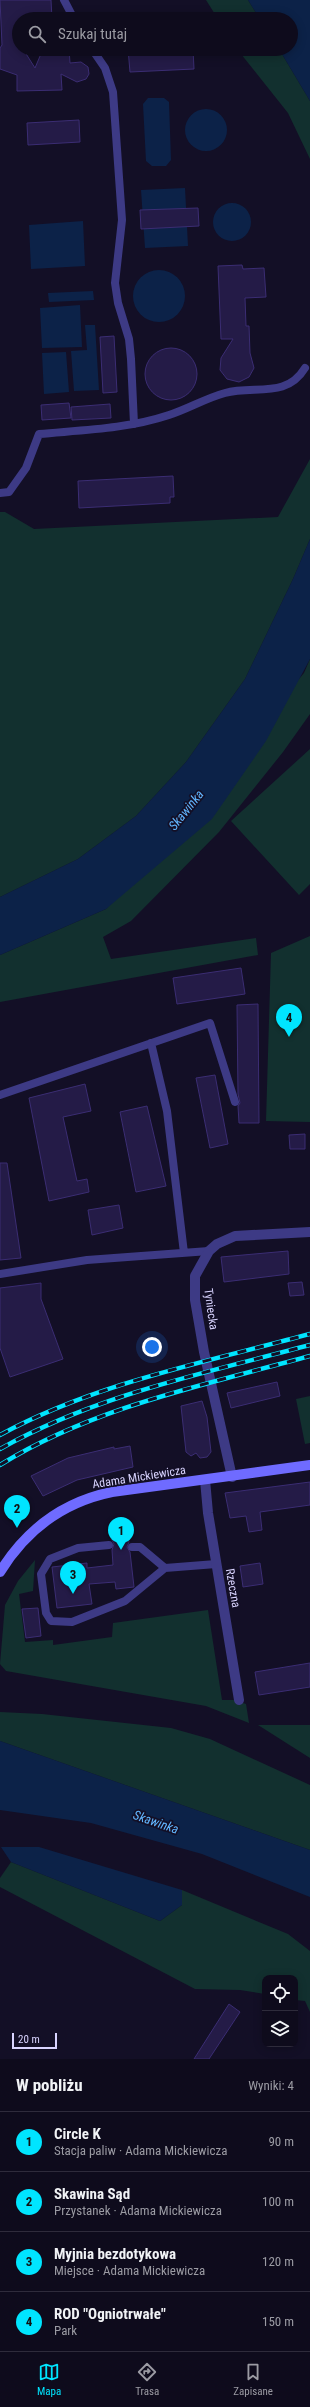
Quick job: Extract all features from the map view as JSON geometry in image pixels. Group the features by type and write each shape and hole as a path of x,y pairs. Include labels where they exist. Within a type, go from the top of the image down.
{"main road":[{"name":"Adama Mickiewicza","path":"0,1572 30,1534 54,1514 74,1503 112,1492 232,1477 310,1465"}],"street":[{"name":"Tyniecka","path":"232,1477 204,1352 195,1300 195,1276 209,1251 217,1244 235,1236 310,1232"},
{"name":"Rzeczna","path":"205,1480 216,1564 239,1700"}],"lane":[{"path":"64,0 70,12"},
{"path":"97,56 105,68 112,92 122,220 115,283 118,303 129,339 134,424"},
{"path":"4,493 26,468 39,434 134,424 168,416 227,392 280,388 298,380 305,368"},
{"path":"0,1095 210,1023 235,1102"},
{"path":"151,1043 167,1111 184,1253"},
{"path":"0,1274 87,1260 209,1251"},
{"path":"109,1545 78,1548 50,1559 41,1574 46,1613 51,1621 72,1622 125,1601 165,1568 216,1564"},
{"path":"132,1546 140,1547 165,1568"}],"green space":[{"path":"206,0 248,0 256,12 214,12"},
{"path":"243,56 283,56 310,101 310,159 288,113"},
{"path":"310,459 310,539 293,579 245,679 186,762 136,816 78,859 0,897 0,512 5,512 34,529 278,517"},
{"path":"310,659 310,714 283,752 219,832 131,921 103,937 111,959 256,938 258,955 0,1002 0,955 106,909 304,673"},
{"path":"310,749 310,884 299,895 231,821"},
{"path":"310,936 310,1122 266,1121 271,953"},
{"path":"310,1396 310,1443 305,1444 296,1399"},
{"path":"35,1560 33,1591 19,1594 25,1642 53,1640 53,1645 112,1637 113,1623 208,1610 222,1700 234,1700 246,1704 249,1723 206,1706 6,1671 0,1664 5,1605 18,1581"},
{"path":"0,1712 42,1714 171,1728 210,1739 310,1785 310,1850 0,1741"},
{"path":"258,1725 310,1725 310,1758"},
{"path":"11,1862 160,1921 182,1905 182,1890 288,1934 310,1951 310,2012 305,2001 298,2000 298,1975 262,1975 262,1994 240,1990 195,1989 0,1887 0,1878"}],"water":[{"path":"248,0 310,0 310,101 283,56 298,56 298,12 256,12"},
{"path":"148,98 164,98 169,102 171,160 166,166 152,166 146,161 143,104"},
{"path":"206,109 221,115 227,130 221,145 206,151 191,145 185,130 191,115"},
{"path":"185,188 188,246 145,248 141,190"},
{"path":"228,203 236,203 246,208 250,215 250,229 246,236 236,241 228,241 218,236 216,233 213,226 213,218 218,208 221,206"},
{"path":"83,221 85,266 31,269 29,225"},
{"path":"154,270 164,270 178,277 185,291 185,301 178,315 164,322 154,322 144,318 137,311 133,301 133,291 137,281 144,274"},
{"path":"93,291 94,300 49,302 48,293"},
{"path":"80,305 82,347 42,348 40,308"},
{"path":"85,325 95,325 99,390 74,391 71,351 87,350"},
{"path":"66,352 69,392 44,394 42,353"},
{"name":"Skawinka","path":"310,539 310,659 266,741 212,819 106,909 0,955 0,897 78,859 136,816 186,762 245,679 293,579"},
{"name":"Skawinka","path":"0,1741 310,1850 310,1897 202,1854 91,1823 0,1810"},
{"path":"1,1847 39,1847 182,1890 182,1905 160,1921 11,1862"}],"building":[{"path":"0,0 51,0 52,12 12,12 12,56 27,56 35,68 40,56 70,56 70,63 81,62 88,67 89,74 86,79 77,82 61,74 62,90 17,91 17,75 0,69 0,48 2,45"},
{"path":"129,56 193,56 194,69 130,72"},
{"path":"79,120 80,142 28,145 27,123"},
{"path":"198,208 199,226 141,229 140,210"},
{"path":"242,265 243,269 264,268 266,297 245,298 246,326 249,326 250,353 254,368 249,377 239,382 227,379 220,370 221,358 233,339 221,339 218,266"},
{"path":"114,336 117,392 103,393 100,337"},
{"path":"166,348 176,348 190,355 197,369 197,379 190,393 176,400 166,400 156,396 149,389 145,379 145,369 149,359 156,352"},
{"path":"69,403 71,418 42,420 41,405"},
{"path":"110,404 111,418 72,420 71,407"},
{"path":"173,476 174,497 170,497 170,503 79,508 78,481"},
{"path":"241,968 245,994 177,1004 173,978"},
{"path":"258,1004 259,1123 239,1123 238,1106 240,1103 238,1094 237,1005"},
{"path":"215,1075 228,1144 210,1148 196,1078"},
{"path":"85,1084 91,1111 63,1117 77,1181 87,1179 89,1192 49,1201 29,1098"},
{"path":"147,1106 166,1186 136,1192 120,1112"},
{"path":"305,1134 305,1149 290,1149 289,1135"},
{"path":"0,1163 7,1163 21,1258 0,1260"},
{"path":"119,1205 123,1228 92,1235 88,1210"},
{"path":"288,1251 289,1274 224,1282 221,1257"},
{"path":"302,1282 304,1295 290,1296 288,1283"},
{"path":"41,1283 41,1299 63,1359 10,1377 0,1348 0,1288"},
{"path":"277,1382 280,1396 231,1408 227,1393"},
{"path":"202,1401 207,1417 211,1452 207,1457 200,1458 196,1453 191,1456 186,1452 181,1406"},
{"path":"130,1446 133,1467 77,1480 43,1496 31,1476 68,1458 114,1447 114,1449"},
{"path":"310,1482 310,1505 260,1512 262,1530 249,1532 246,1516 230,1518 225,1493"},
{"path":"128,1534 129,1542 127,1547 130,1552 134,1587 116,1589 115,1582 89,1584 92,1604 57,1608 52,1567 87,1563 87,1568 113,1565 112,1550 114,1544 110,1536"},
{"path":"260,1563 263,1584 243,1587 240,1566"},
{"path":"38,1608 41,1636 26,1638 22,1609"},
{"path":"310,1663 310,1687 259,1695 255,1672"},
{"path":"229,2004 240,2012 209,2059 194,2059"}],"railway":[{"path":"0,1435 74,1401 113,1388 192,1365 310,1334"},
{"path":"0,1449 37,1430 74,1414 113,1400 191,1376 310,1345"},
{"path":"0,1465 36,1445 111,1413 190,1388 310,1356"}],"place":[{"name":"ROD \"Ogniotrwałe\"","path":"289,1037"},
{"name":"Skawina Sąd","path":"17,1528"},
{"name":"Circle K","path":"121,1550"},
{"name":"Myjnia bezdotykowa","path":"73,1594"}]}
